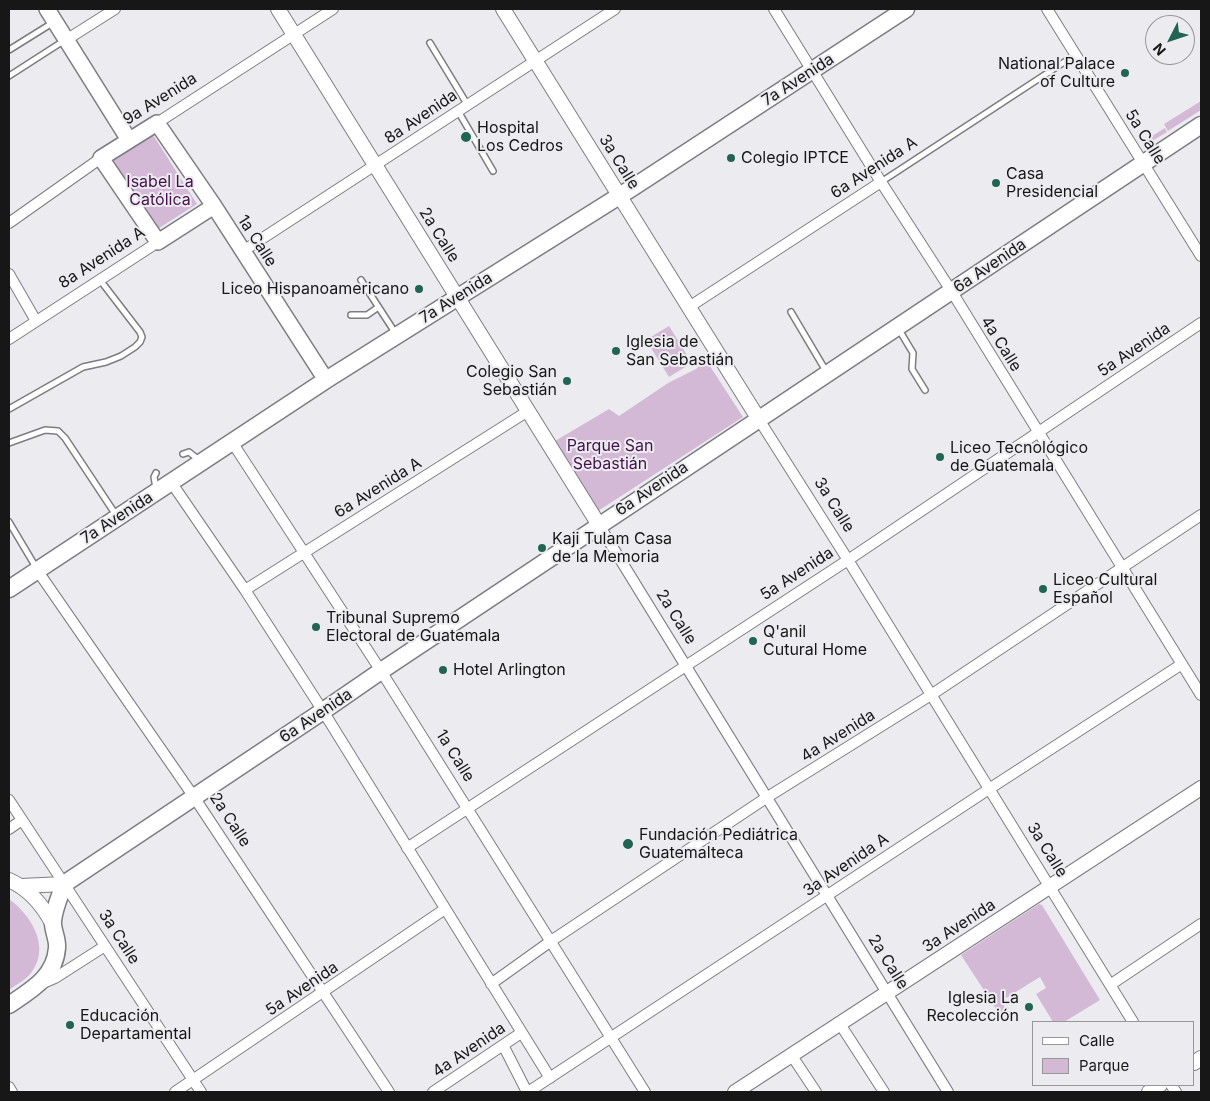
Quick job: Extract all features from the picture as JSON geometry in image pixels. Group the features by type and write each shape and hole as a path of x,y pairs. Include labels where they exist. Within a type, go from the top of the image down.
{"main road":[{"name":"7a Avenida","path":"9,589 326,380 619,196 906,9"},
{"path":"51,15 129,140"},
{"name":"9a Avenida","path":"101,158 157,123"},
{"name":"1a Calle","path":"157,123 214,206 326,380"},
{"name":"6a Avenida","path":"64,884 758,418 952,292 1201,125"},
{"path":"101,158 158,242"},
{"name":"8a Avenida A","path":"158,242 214,206"},
{"path":"9,1005 38,985 49,972 56,957 57,938 52,923 64,884"}],"street":[{"path":"66,40 115,9"},
{"name":"2a Calle","path":"278,9 948,1092"},
{"name":"9a Avenida","path":"157,123 333,9"},
{"name":"3a Calle","path":"503,9 848,560 1132,1021"},
{"name":"8a Avenida","path":"243,251 615,9"},
{"name":"4a Calle","path":"774,9 881,182 952,292 1201,695"},
{"name":"5a Calle","path":"1047,9 1201,256"},
{"name":"9a Avenida","path":"9,223 101,158"},
{"name":"6a Avenida A","path":"689,307 881,182"},
{"name":"8a Avenida A","path":"9,338 158,242"},
{"path":"9,274 36,321"},
{"name":"5a Avenida","path":"407,848 848,560 1201,323"},
{"name":"6a Avenida A","path":"245,590 528,411"},
{"name":"1a Calle","path":"232,442 381,670 645,1092"},
{"path":"171,482 245,590 323,711 550,1078"},
{"name":"4a Avenida","path":"491,984 551,941 766,798 931,695 1201,515"},
{"name":"2a Calle","path":"38,570 194,797 389,1092"},
{"name":"3a Avenida A","path":"527,1092 1182,664"},
{"name":"3a Avenida","path":"735,1092 1201,788"},
{"name":"3a Calle","path":"9,800 201,1092"},
{"path":"9,829 22,820"},
{"path":"15,883 64,884"},
{"path":"15,883 37,901 52,923"},
{"name":"5a Avenida","path":"175,1092 445,909"},
{"path":"1110,985 1201,924"},
{"path":"38,985 55,978 104,946"},
{"path":"840,1024 884,1092"},
{"name":"4a Avenida","path":"433,1092 521,1033"},
{"path":"503,1045 527,1092"},
{"path":"792,1056 816,1092"},
{"path":"9,1087 12,1092"}],"lane":[{"path":"9,50 51,15"},
{"path":"9,76 66,40"},
{"path":"430,43 467,104"},
{"name":"6a Avenida A","path":"881,182 1076,54"},
{"path":"458,111 493,171"},
{"path":"9,409 83,367 106,362 121,356 140,342 142,337 140,332 100,280"},
{"path":"361,280 377,308 397,335"},
{"path":"351,315 367,315 377,308"},
{"path":"791,312 828,373"},
{"path":"898,327 913,354 912,369 925,390"},
{"path":"9,443 45,430 58,431 65,438 118,517"},
{"path":"183,454 189,452 201,462"},
{"path":"156,473 154,477 157,491"},
{"path":"10,522 38,570"}],"green space":[{"path":"1201,101 1201,110 1168,131 1164,124"},
{"path":"1165,128 1167,132 1147,144 1144,141"},
{"name":"Isabel La Católica","path":"153,135 197,204 156,230 112,161"},
{"path":"669,326 692,363 669,377 646,340"},
{"name":"Parque San Sebastián","path":"706,360 743,417 598,511 555,441 609,409 619,416 668,383 696,369"},
{"path":"9,899 17,905 30,921 35,931 39,950 38,960 31,973 9,990"},
{"path":"1039,904 1042,905 1100,1000 1066,1021 1052,1021 1036,994 1046,988 1040,977 1001,1001 1007,1011 1000,1015 961,955"}],"place":[{"name":"National Palace of Culture","path":"1125,73"},
{"name":"Hospital Los Cedros","path":"466,137"},
{"name":"Colegio IPTCE","path":"731,158"},
{"name":"Casa Presidencial","path":"996,183"},
{"name":"Liceo Hispanoamericano","path":"419,289"},
{"name":"Iglesia de San Sebastián","path":"616,351"},
{"name":"Colegio San Sebastián","path":"567,381"},
{"name":"Liceo Tecnológico de Guatemala","path":"940,457"},
{"name":"Kaji Tulam Casa de la Memoria","path":"542,548"},
{"name":"Liceo Cultural Español","path":"1043,589"},
{"name":"Tribunal Supremo Electoral de Guatemala","path":"316,627"},
{"name":"Q'anil Cutural Home","path":"753,641"},
{"name":"Hotel Arlington","path":"443,670"},
{"name":"Fundación Pediátrica Guatemalteca","path":"628,844"},
{"name":"Iglesia La Recolección","path":"1029,1007"},
{"name":"Educación Departamental","path":"70,1025"}]}
